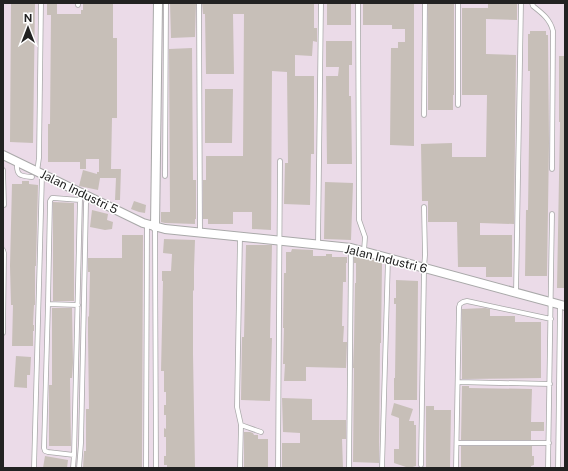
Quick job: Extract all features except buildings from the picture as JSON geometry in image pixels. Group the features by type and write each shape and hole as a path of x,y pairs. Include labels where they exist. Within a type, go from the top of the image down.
{"street":[{"path":"151,226 158,3"},
{"name":"Jalan Industri 5","path":"3,155 37,174 82,196 151,226"},
{"name":"Jalan Industri 6","path":"151,226 165,229 280,242 351,248 562,305"}],"lane":[{"path":"34,468 37,174 39,158 41,3"},
{"path":"165,176 166,3"},
{"path":"199,3 200,233"},
{"path":"318,245 321,3"},
{"path":"358,3 359,220 365,237 364,252"},
{"path":"424,115 425,3"},
{"path":"458,3 458,105"},
{"path":"516,293 522,3"},
{"path":"532,3 533,6 548,19 552,25 553,31 552,169"},
{"path":"278,468 280,161"},
{"path":"3,170 4,205"},
{"path":"74,455 48,452 45,451 44,448 50,201 52,198 82,196"},
{"path":"73,468 82,196"},
{"path":"79,468 86,203 82,196"},
{"path":"421,465 425,256 424,207"},
{"path":"548,468 552,214"},
{"path":"146,468 151,226"},
{"path":"151,226 156,468"},
{"path":"240,237 237,407 241,425 240,468"},
{"path":"349,468 351,248"},
{"path":"3,250 3,333"},
{"path":"382,468 388,259"},
{"path":"456,468 458,307 463,302 468,301 551,319"},
{"path":"48,304 78,305"},
{"path":"558,468 562,305"},
{"path":"458,382 550,384"},
{"path":"241,425 261,432"},
{"path":"457,443 548,443"}],"shaded area":[{"path":"3,3 565,3 565,468 3,468"}]}
